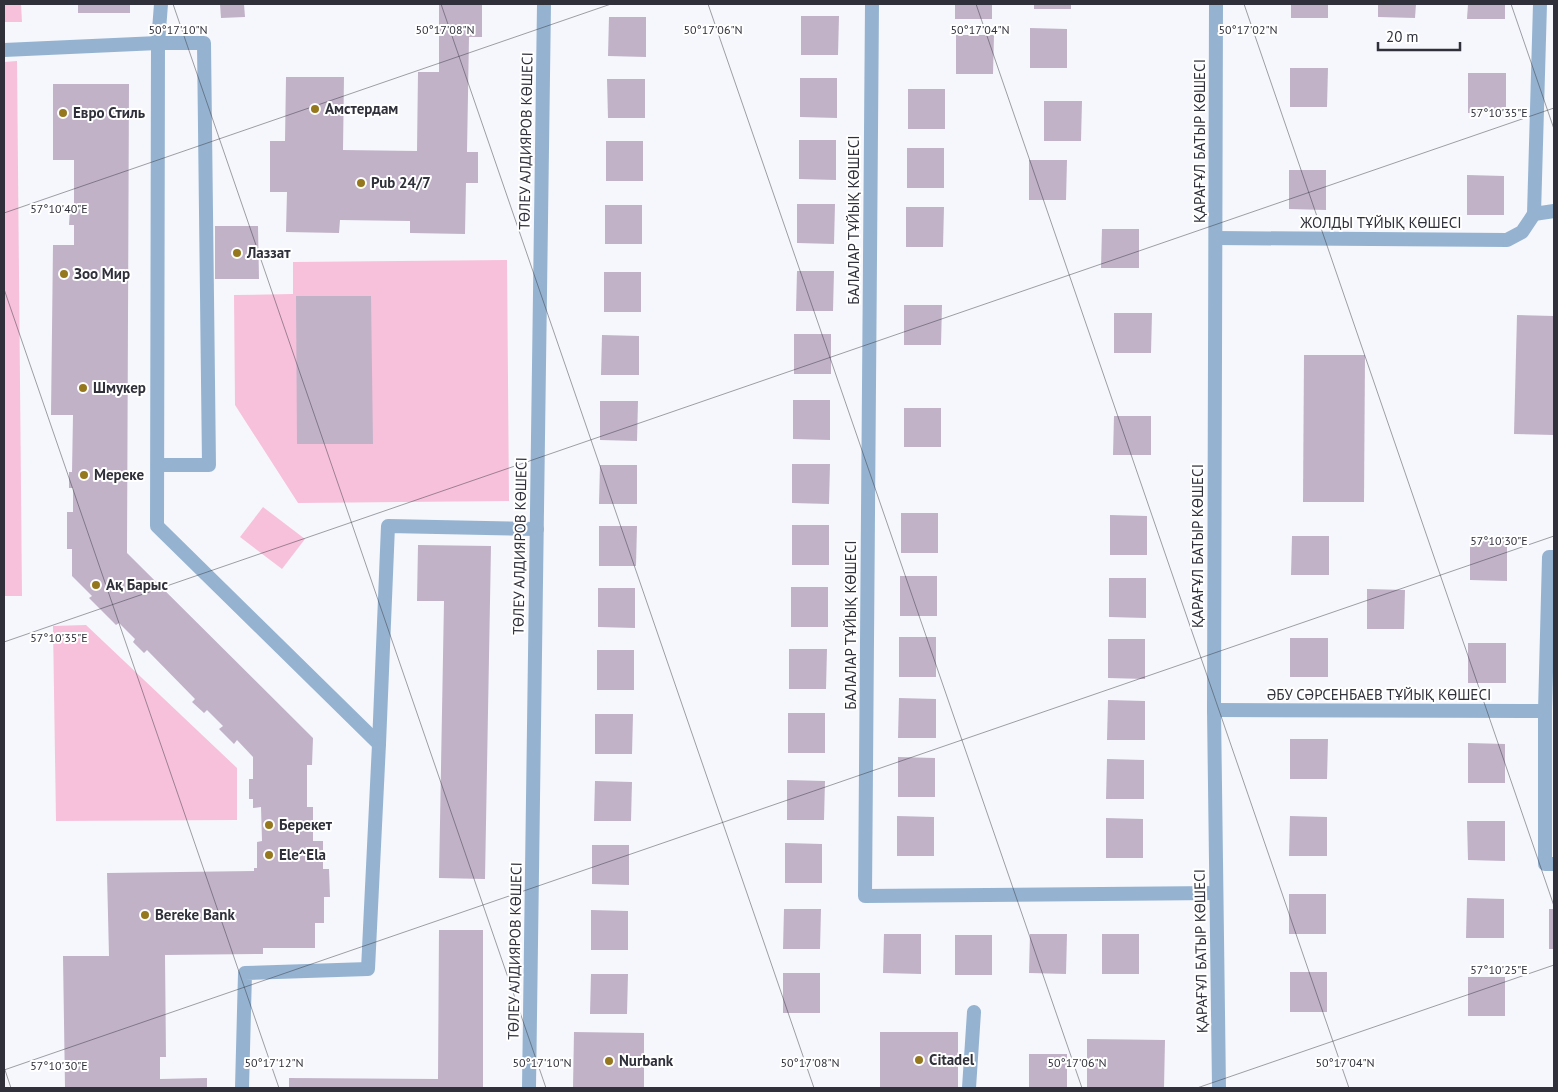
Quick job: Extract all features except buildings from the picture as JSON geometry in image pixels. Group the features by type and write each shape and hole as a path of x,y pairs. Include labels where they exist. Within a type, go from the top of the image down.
{"street":[{"path":"161,4 158,43 157,526 379,744"},
{"name":"ТӨЛЕУ АЛДИЯРОВ КӨШЕСІ","path":"530,1088 544,4"},
{"name":"БАЛАЛАР ТҰЙЫҚ КӨШЕСІ","path":"872,4 865,896 1216,893"},
{"name":"ҚАРАҒҰЛ БАТЫР КӨШЕСІ","path":"1216,4 1214,710 1219,1088"},
{"path":"1540,4 1534,214 1554,211"},
{"path":"4,50 158,43 204,43 209,464 158,465"},
{"name":"ЖОЛДЫ ТҰЙЫҚ КӨШЕСІ","path":"1216,238 1506,240 1522,232 1534,214"},
{"path":"242,1088 245,973 368,968 388,526 537,529"},
{"path":"1554,557 1549,557 1545,711 1545,864 1554,864"},
{"name":"ӘБУ СӘРСЕНБАЕВ ТҰЙЫҚ КӨШЕСІ","path":"1214,710 1545,711"},
{"path":"968,1088 974,1012"}],"shaded area":[{"path":"4,4 21,4 22,22 4,22"},
{"path":"17,61 22,596 4,596 4,62"},
{"path":"507,260 509,501 298,503 235,405 234,295 293,294 293,262"},
{"path":"263,507 305,539 282,569 240,537"},
{"path":"86,625 237,768 237,820 56,821 53,626"}],"place":[{"name":"Амстердам","path":"315,109"},
{"name":"Евро Стиль","path":"63,113"},
{"name":"Pub 24/7","path":"361,183"},
{"name":"Лаззат","path":"237,253"},
{"name":"Зоо Мир","path":"64,274"},
{"name":"Шмукер","path":"83,388"},
{"name":"Мереке","path":"84,475"},
{"name":"Ақ Барыс","path":"96,585"},
{"name":"Берекет","path":"269,825"},
{"name":"Ele^Ela","path":"269,855"},
{"name":"Bereke Bank","path":"145,915"},
{"name":"Citadel","path":"919,1060"},
{"name":"Nurbank","path":"609,1061"}]}
